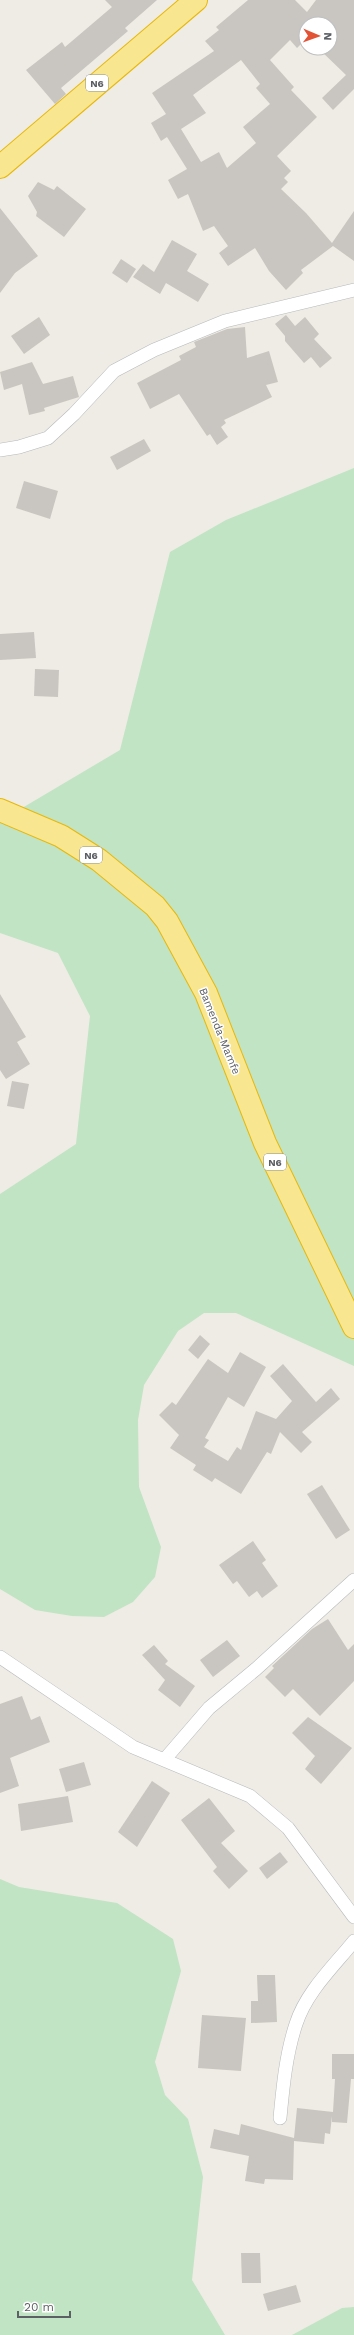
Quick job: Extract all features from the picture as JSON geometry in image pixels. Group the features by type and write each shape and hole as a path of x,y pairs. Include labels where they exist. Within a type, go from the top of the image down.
{"highway":[{"name":"N6","path":"0,167 196,0"},
{"name":"Bamenda-Mamfe","path":"0,810 61,836 99,860 155,906 167,921 206,994 265,1143 354,1327"}],"street":[{"path":"0,450 19,447 48,438 74,414 114,371 154,350 225,321 354,290"},
{"path":"165,1759 209,1708 256,1669 354,1580"},
{"path":"0,1657 133,1746 250,1796 260,1806 288,1828 354,1917"},
{"path":"280,2118 285,2070 296,2023 311,1994 354,1941"}],"green space":[{"path":"354,468 354,1366 236,1313 204,1313 178,1331 144,1385 138,1420 139,1487 161,1547 155,1577 133,1602 104,1617 72,1616 35,1610 0,1589 0,1194 76,1144 90,1016 58,953 0,933 0,818 12,814 120,750 170,552 226,520"},
{"path":"0,1879 19,1887 117,1903 173,1939 181,1971 155,2062 165,2095 188,2119 203,2177 192,2280 225,2335 0,2335"},
{"path":"354,2307 354,2335 292,2335 342,2308"}],"building":[{"path":"105,0 157,0 125,28 128,31 61,88 66,94 55,104 26,70 62,42 65,47 112,7"},
{"path":"248,0 295,0 307,12 316,0 354,0 354,89 333,110 322,98 346,75 326,56 338,56 338,16 298,16 298,47 297,48 290,40 270,60 294,87 291,90 317,117 277,156 291,171 284,178 288,182 281,189 306,213 332,243 354,211 354,261 333,246 301,270 303,273 286,290 269,271 255,248 228,266 219,253 228,246 214,226 203,231 188,194 178,199 168,180 187,169 167,137 161,141 151,123 166,114 152,93 214,51 205,41 219,30 216,27","holes":["241,60 260,84 256,88 270,104 243,127 256,143 227,168 219,152 201,162 181,129 206,113 193,95"]},
{"path":"38,182 54,190 57,186 86,209 64,237 36,216 37,212 28,196"},
{"path":"0,208 38,256 15,273 0,293"},
{"path":"172,240 197,254 187,271 209,284 198,302 166,283 160,294 133,277 143,264 154,272"},
{"path":"121,259 136,269 127,283 112,273"},
{"path":"286,315 295,326 305,317 319,334 314,339 332,358 320,368 311,357 304,363 285,341 285,336 275,324"},
{"path":"39,317 50,335 24,354 11,336"},
{"path":"245,327 247,358 269,351 278,382 266,385 272,397 224,420 226,423 221,427 228,437 217,445 210,434 207,436 179,394 150,409 137,383 181,360 179,356 196,347 194,342 227,329"},
{"path":"32,362 43,384 73,376 79,397 44,408 45,411 29,415 22,384 4,390 0,372"},
{"path":"144,439 151,451 117,470 110,457"},
{"path":"24,481 58,491 50,519 16,508"},
{"path":"34,632 36,658 0,660 0,634"},
{"path":"35,669 59,670 58,697 34,696"},
{"path":"0,994 26,1037 17,1042 30,1064 6,1079 0,1070"},
{"path":"12,1081 29,1084 24,1109 7,1106"},
{"path":"200,1335 210,1344 198,1359 188,1350"},
{"path":"240,1352 266,1367 244,1407 228,1397 205,1438 209,1440 204,1447 228,1461 237,1447 241,1450 256,1411 276,1419 292,1401 270,1376 283,1364 316,1402 331,1388 340,1399 302,1432 312,1442 301,1453 280,1432 271,1454 267,1452 241,1494 215,1478 212,1482 193,1470 196,1465 170,1448 179,1435 159,1415 172,1402 176,1405 208,1359 228,1373"},
{"path":"322,1485 350,1530 336,1539 307,1494"},
{"path":"253,1541 266,1560 262,1563 278,1586 262,1598 257,1591 249,1597 237,1581 233,1584 219,1565"},
{"path":"328,1619 348,1650 354,1644 354,1681 320,1716 293,1689 285,1697 265,1677 274,1668 272,1666 312,1629"},
{"path":"227,1640 240,1656 213,1677 200,1660"},
{"path":"154,1645 168,1661 165,1664 195,1686 180,1707 158,1690 165,1680 142,1655"},
{"path":"22,1696 31,1720 40,1716 50,1742 10,1758 19,1786 0,1793 0,1704"},
{"path":"308,1717 352,1748 321,1784 305,1769 315,1756 292,1733"},
{"path":"84,1762 91,1785 66,1792 59,1769"},
{"path":"152,1781 170,1793 137,1847 118,1832"},
{"path":"68,1796 73,1822 21,1831 18,1804"},
{"path":"209,1798 235,1831 221,1843 248,1871 229,1889 213,1871 217,1867 181,1820"},
{"path":"280,1852 288,1862 267,1879 259,1868"},
{"path":"257,1975 275,1975 277,2022 251,2023 251,2001 258,2001"},
{"path":"202,2015 246,2018 241,2071 198,2068"},
{"path":"332,2054 354,2054 354,2079 351,2079 347,2123 332,2122 332,2116 330,2134 325,2133 324,2144 294,2141 293,2180 265,2179 264,2184 245,2181 249,2156 210,2148 214,2129 239,2135 241,2124 294,2138 297,2108 333,2112 335,2079 332,2079"},
{"path":"241,2253 260,2253 261,2283 242,2283"},
{"path":"296,2285 301,2302 268,2311 263,2294"}]}
